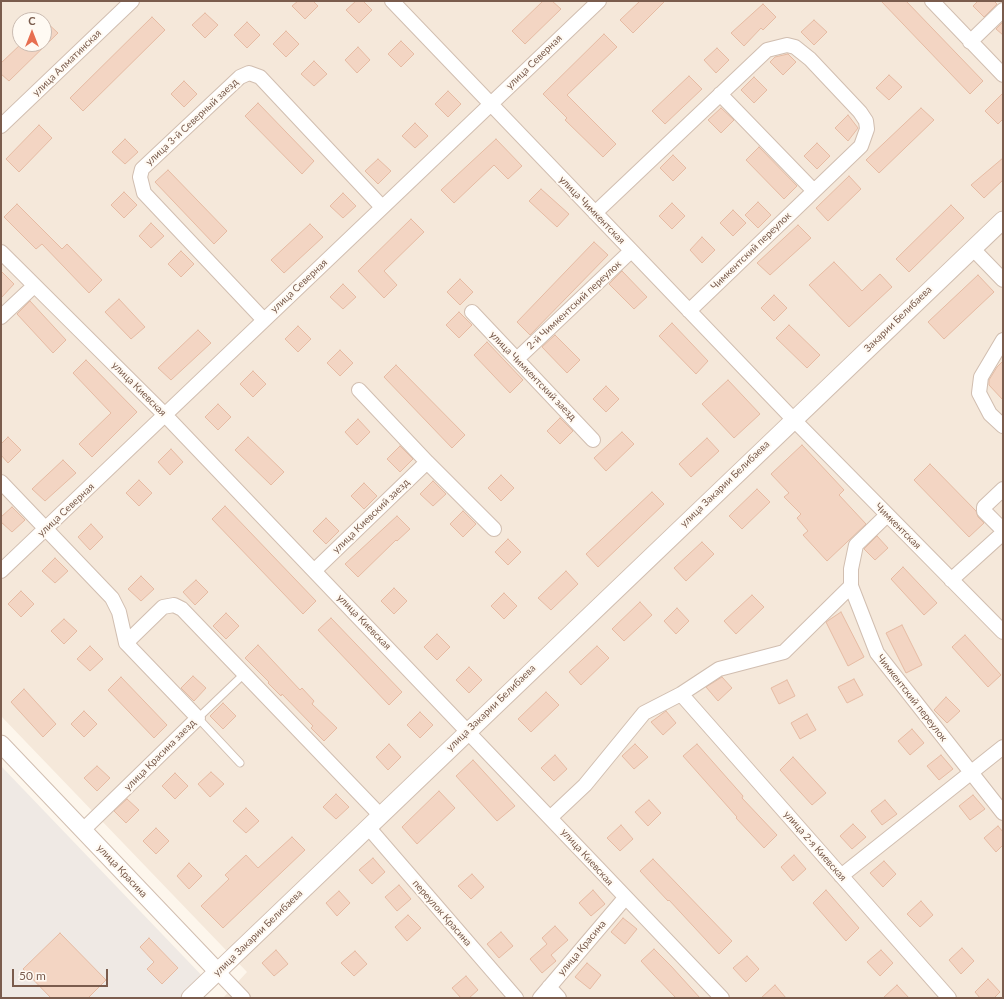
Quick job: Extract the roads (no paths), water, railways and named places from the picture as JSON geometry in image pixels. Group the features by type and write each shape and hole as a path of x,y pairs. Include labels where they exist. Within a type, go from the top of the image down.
{"street":[{"name":"улица Алматинская","path":"1,126 132,1"},
{"name":"улица Чимкентская","path":"392,1 793,419"},
{"name":"улица Северная","path":"1,571 166,416 263,319 599,1"},
{"path":"932,1 1003,76"},
{"path":"970,42 1003,10"},
{"name":"Чимкентский переулок","path":"595,213 767,50 786,45 794,47 810,60 860,112 866,121 866,129 861,146 813,190 689,311"},
{"name":"улица 3-й Северный заезд","path":"263,319 144,193 140,177 142,169 240,77 245,74 252,73 260,77 382,207"},
{"path":"720,94 813,190"},
{"name":"Закарии Белибаева","path":"793,419 1003,220"},
{"path":"973,249 1003,280"},
{"name":"2-й Чимкентский переулок","path":"517,359 631,251"},
{"name":"улица Киевская","path":"1,252 166,416 315,570 551,817 624,898 722,998"},
{"path":"1,317 34,286"},
{"name":"улица Чимкентский заезд","path":"472,312 593,440"},
{"path":"1003,340 981,377 979,393 990,414 1003,426"},
{"path":"359,390 427,462 494,529"},
{"name":"Чимкентская","path":"793,419 1003,632"},
{"name":"улица Закарии Белибаева","path":"190,998 793,419"},
{"name":"улица Киевский заезд","path":"315,570 427,462"},
{"path":"1,482 112,598 119,612 126,643"},
{"path":"951,580 1003,531 984,511 984,507 1003,489"},
{"name":"Чимкентский переулок","path":"887,515 856,545 851,569 851,586 877,653 1003,813"},
{"path":"551,817 585,785 644,713 681,694 719,669 784,652 851,586"},
{"path":"126,643 163,607 174,605 182,609 380,815"},
{"name":"улица Красина заезд","path":"83,830 198,718 126,643"},
{"name":"улица 2-я Киевская","path":"681,694 949,998"},
{"name":"улица Красина","path":"1,744 243,998"},
{"path":"841,876 1003,747"},
{"name":"переулок Красина","path":"368,827 516,998"},
{"name":"улица Красина","path":"549,994 624,898"}],"lane":[{"path":"240,763 198,718 244,674"}]}
